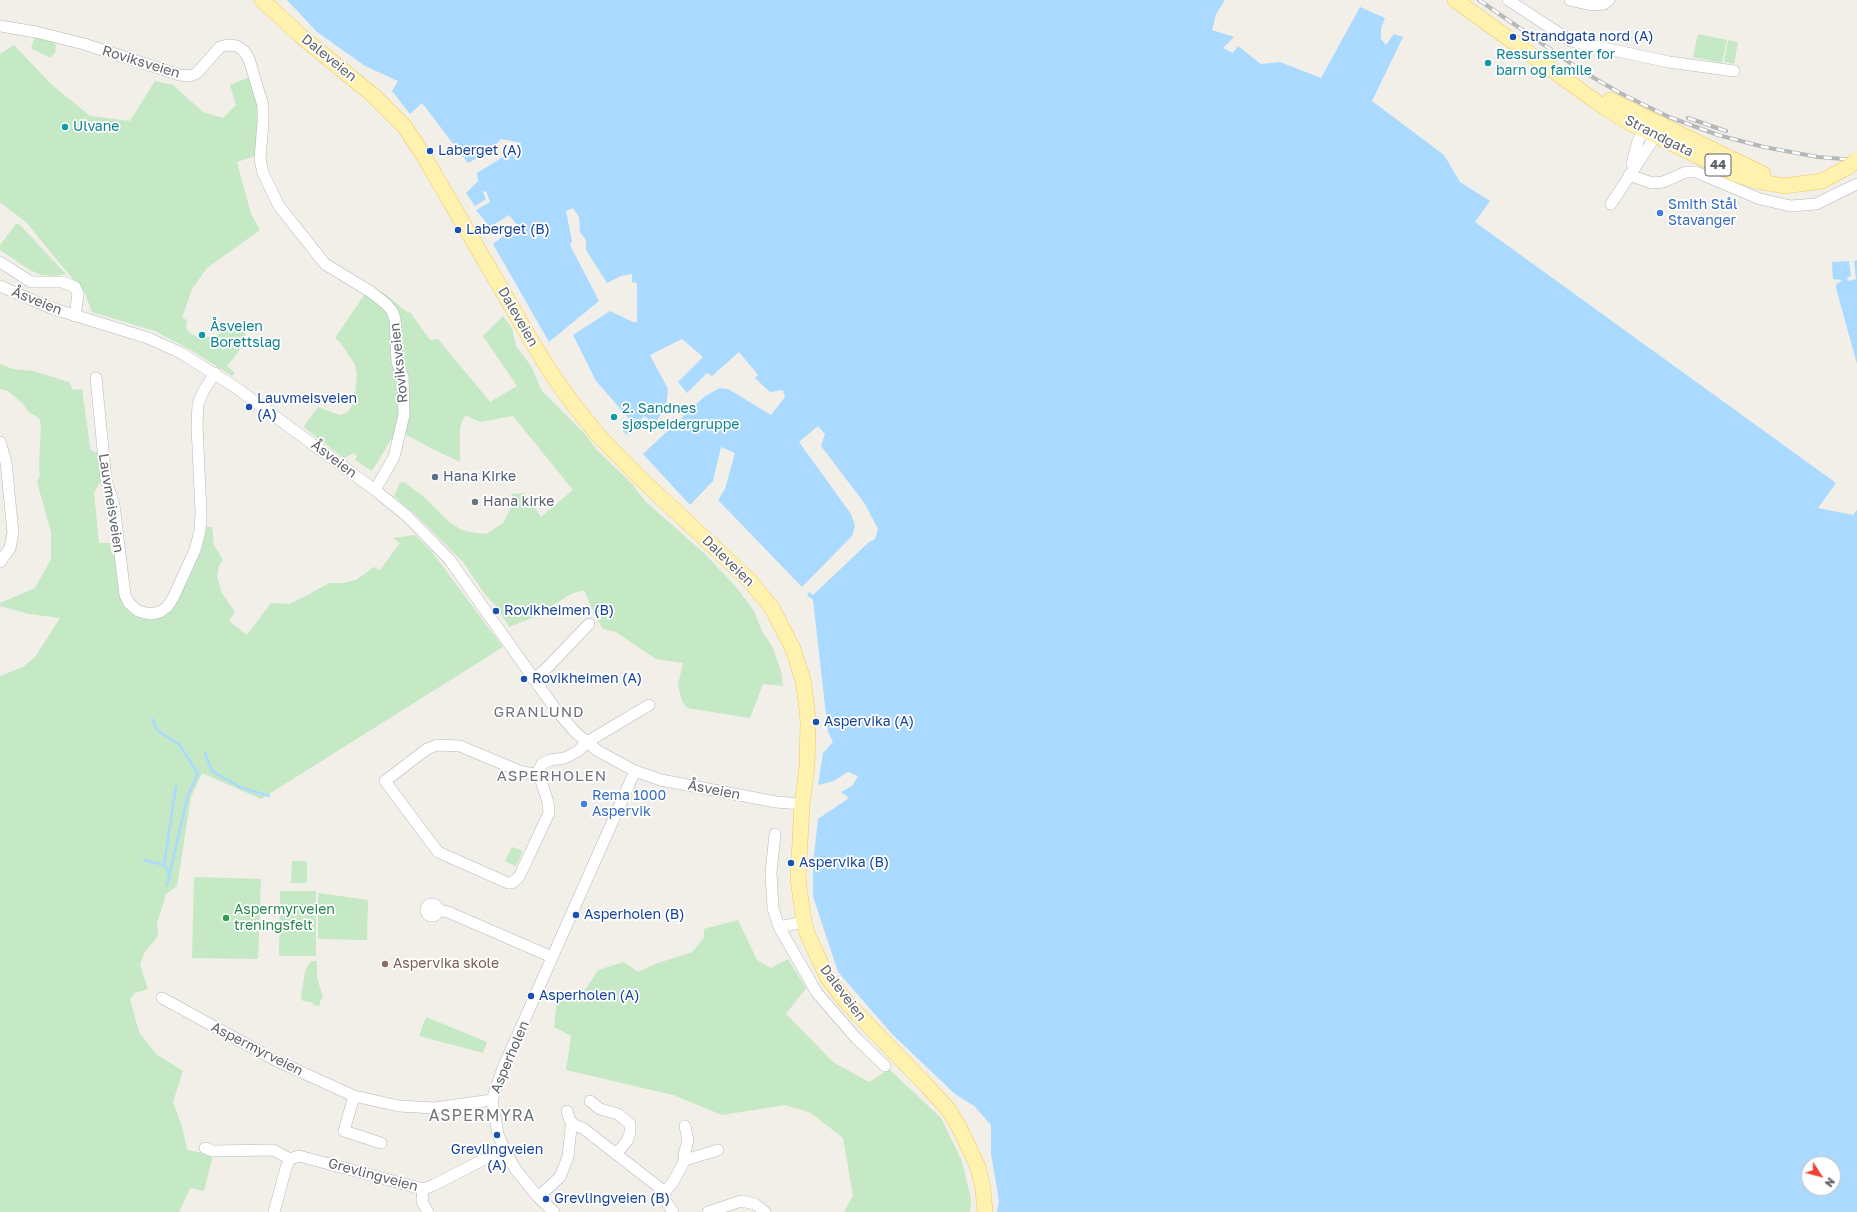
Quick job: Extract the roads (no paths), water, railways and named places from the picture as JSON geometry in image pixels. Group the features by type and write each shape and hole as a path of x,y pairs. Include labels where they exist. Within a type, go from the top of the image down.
{"main road":[{"name":"Daleveien","path":"262,0 302,37 374,96 401,122 422,153 550,373 574,405 598,435 634,472 744,575 772,608 793,649 803,680 806,701 808,744 802,804 798,879 804,922 816,955 827,977 835,988 869,1027 948,1109 959,1127 978,1167 984,1189 985,1212"},
{"name":"Strandgata","path":"1455,0 1471,4 1594,101 1744,177 1776,186 1796,185 1822,180 1852,163"}],"street":[{"path":"1508,0 1572,41 1669,62 1734,71"},
{"path":"1570,0 1591,5 1604,4 1609,0"},
{"name":"Roviksveien","path":"0,26 36,32 84,44 180,75 190,76 197,73 220,47 228,44 237,46 244,51 249,59 263,106 264,122 260,159 263,173 279,206 325,264 371,292 386,304 392,311 395,319 397,362 403,383 404,415 394,457 375,490"},
{"path":"1611,204 1628,175 1638,141 1651,129"},
{"path":"1628,175 1652,183 1663,182 1686,172 1696,172 1760,199 1791,206 1816,204 1857,184"},
{"name":"Åsveien","path":"0,262 31,282 62,282 75,287 78,294 75,316"},
{"name":"Åsveien","path":"0,286 75,316 115,326 148,338 181,353 215,373 375,490 407,516 448,559 565,722 587,742 609,757 635,771 689,786 776,802 802,804"},
{"name":"Lauvmeisveien","path":"96,378 106,480 114,505 125,595 129,603 138,612 150,614 160,612 167,607 173,598 195,550 200,531 201,513 197,426 198,404 204,390 215,373"},
{"path":"0,442 6,462 13,533 10,548 0,562"},
{"path":"533,679 546,669 589,624"},
{"path":"536,774 542,764 550,760 565,758 578,751 587,742 649,705"},
{"path":"437,744 460,746 522,772 536,774 543,787 549,812 519,877 512,883 438,852 385,781 427,749 437,744"},
{"name":"Asperholen","path":"554,1212 538,1198 516,1170 504,1149 498,1134 492,1100 501,1074 635,771"},
{"name":"Daleveien","path":"775,834 771,873 773,908 779,927 817,993 856,1038 885,1066"},
{"path":"438,910 448,912 552,957"},
{"path":"779,927 804,922"},
{"name":"Aspermyrveien","path":"162,998 277,1061 354,1096 399,1106 434,1108 492,1100"},
{"path":"354,1096 344,1131 381,1143"},
{"path":"590,1101 600,1109 618,1114 630,1124 630,1133 627,1140 616,1154"},
{"path":"567,1111 570,1121 584,1129 665,1192"},
{"path":"538,1198 560,1177 568,1157 571,1128 575,1125"},
{"path":"673,1212 665,1200 665,1192 673,1182 685,1160 684,1155 688,1140 685,1126"},
{"path":"205,1148 213,1151 273,1150 290,1159 286,1168 274,1212"},
{"name":"Grevlingveien","path":"290,1159 299,1156 423,1189 434,1185 504,1149"},
{"path":"685,1160 718,1150"},
{"path":"423,1189 422,1202 428,1212"},
{"path":"708,1212 741,1201 755,1204 765,1212"}],"water":[{"path":"287,0 1225,0 1216,14 1212,30 1234,37 1223,48 1233,53 1238,46 1261,64 1280,62 1321,78 1360,7 1385,18 1381,29 1381,39 1386,45 1394,34 1403,37 1372,101 1444,155 1460,182 1490,201 1475,222 1836,483 1818,508 1853,515 1857,510 1857,1212 997,1212 999,1201 991,1154 991,1125 974,1106 955,1094 892,1034 838,972 813,896 813,864 818,819 849,798 841,792 852,786 858,776 848,772 834,781 818,785 823,753 833,742 828,732 813,600 807,595 809,592 813,595 869,542 875,539 878,529 865,504 821,446 825,434 818,426 799,442 851,514 855,526 852,536 802,587 718,500 725,489 735,453 721,447 713,481 690,505 643,454 705,396 720,388 728,389 771,415 785,397 783,390 770,392 755,378 758,375 739,352 712,376 707,373 687,393 678,382 703,357 682,339 650,355 668,389 666,409 654,423 644,416 627,435 622,430 631,421 596,381 573,335 610,311 633,322 637,322 637,283 632,282 632,274 621,276 607,283 586,250 586,240 580,232 579,217 573,208 566,211 572,241 570,245 599,301 549,342 493,244 517,225 509,215 490,227 476,210 490,202 486,191 483,192 486,199 475,206 466,193 478,181 477,173 503,157 519,154 521,143 501,139 489,152 468,163 422,103 410,114 392,91 398,81 365,66 317,32"},
{"path":"1857,260 1857,364 1836,288 1836,285 1842,280 1833,279 1832,262 1849,261 1851,276 1847,278 1848,281 1856,279 1854,261"}],"waterway":[{"path":"152,719 158,731 179,744 198,774 188,795 167,885"},
{"path":"205,753 212,771 240,787 269,796"},
{"path":"164,865 176,786"},
{"path":"144,860 164,865 170,874"}],"railway":[{"path":"1479,0 1582,71 1620,93 1669,117 1718,135 1764,147 1818,157 1857,160"},
{"path":"1688,118 1726,131"}],"place":[{"name":"Strandgata nord (A)","path":"1513,37"},
{"name":"Ressurssenter for barn og famile","path":"1488,63"},
{"name":"Ulvane","path":"65,127"},
{"name":"Laberget (A)","path":"430,151"},
{"name":"Smith Stål Stavanger","path":"1660,213"},
{"name":"Laberget (B)","path":"458,230"},
{"name":"Åsveien Borettslag","path":"202,335"},
{"name":"Lauvmeisveien (A)","path":"249,407"},
{"name":"2. Sandnes sjøspeidergruppe","path":"614,417"},
{"name":"Hana Kirke","path":"435,477"},
{"name":"Hana kirke","path":"475,502"},
{"name":"Rovikheimen (B)","path":"496,611"},
{"name":"Rovikheimen (A)","path":"524,679"},
{"name":"Aspervika (A)","path":"816,722"},
{"name":"Rema 1000 Aspervik","path":"584,804"},
{"name":"Aspervika (B)","path":"791,863"},
{"name":"Asperholen (B)","path":"576,915"},
{"name":"Aspermyrveien treningsfelt","path":"226,918"},
{"name":"Aspervika skole","path":"385,964"},
{"name":"Asperholen (A)","path":"531,996"},
{"name":"Grevlingveien (A)","path":"497,1135"},
{"name":"Grevlingveien (B)","path":"546,1199"}],"district":[{"name":"GRANLUND","path":"539,712"},
{"name":"ASPERHOLEN","path":"552,776"},
{"name":"ASPERMYRA","path":"482,1116"}]}
